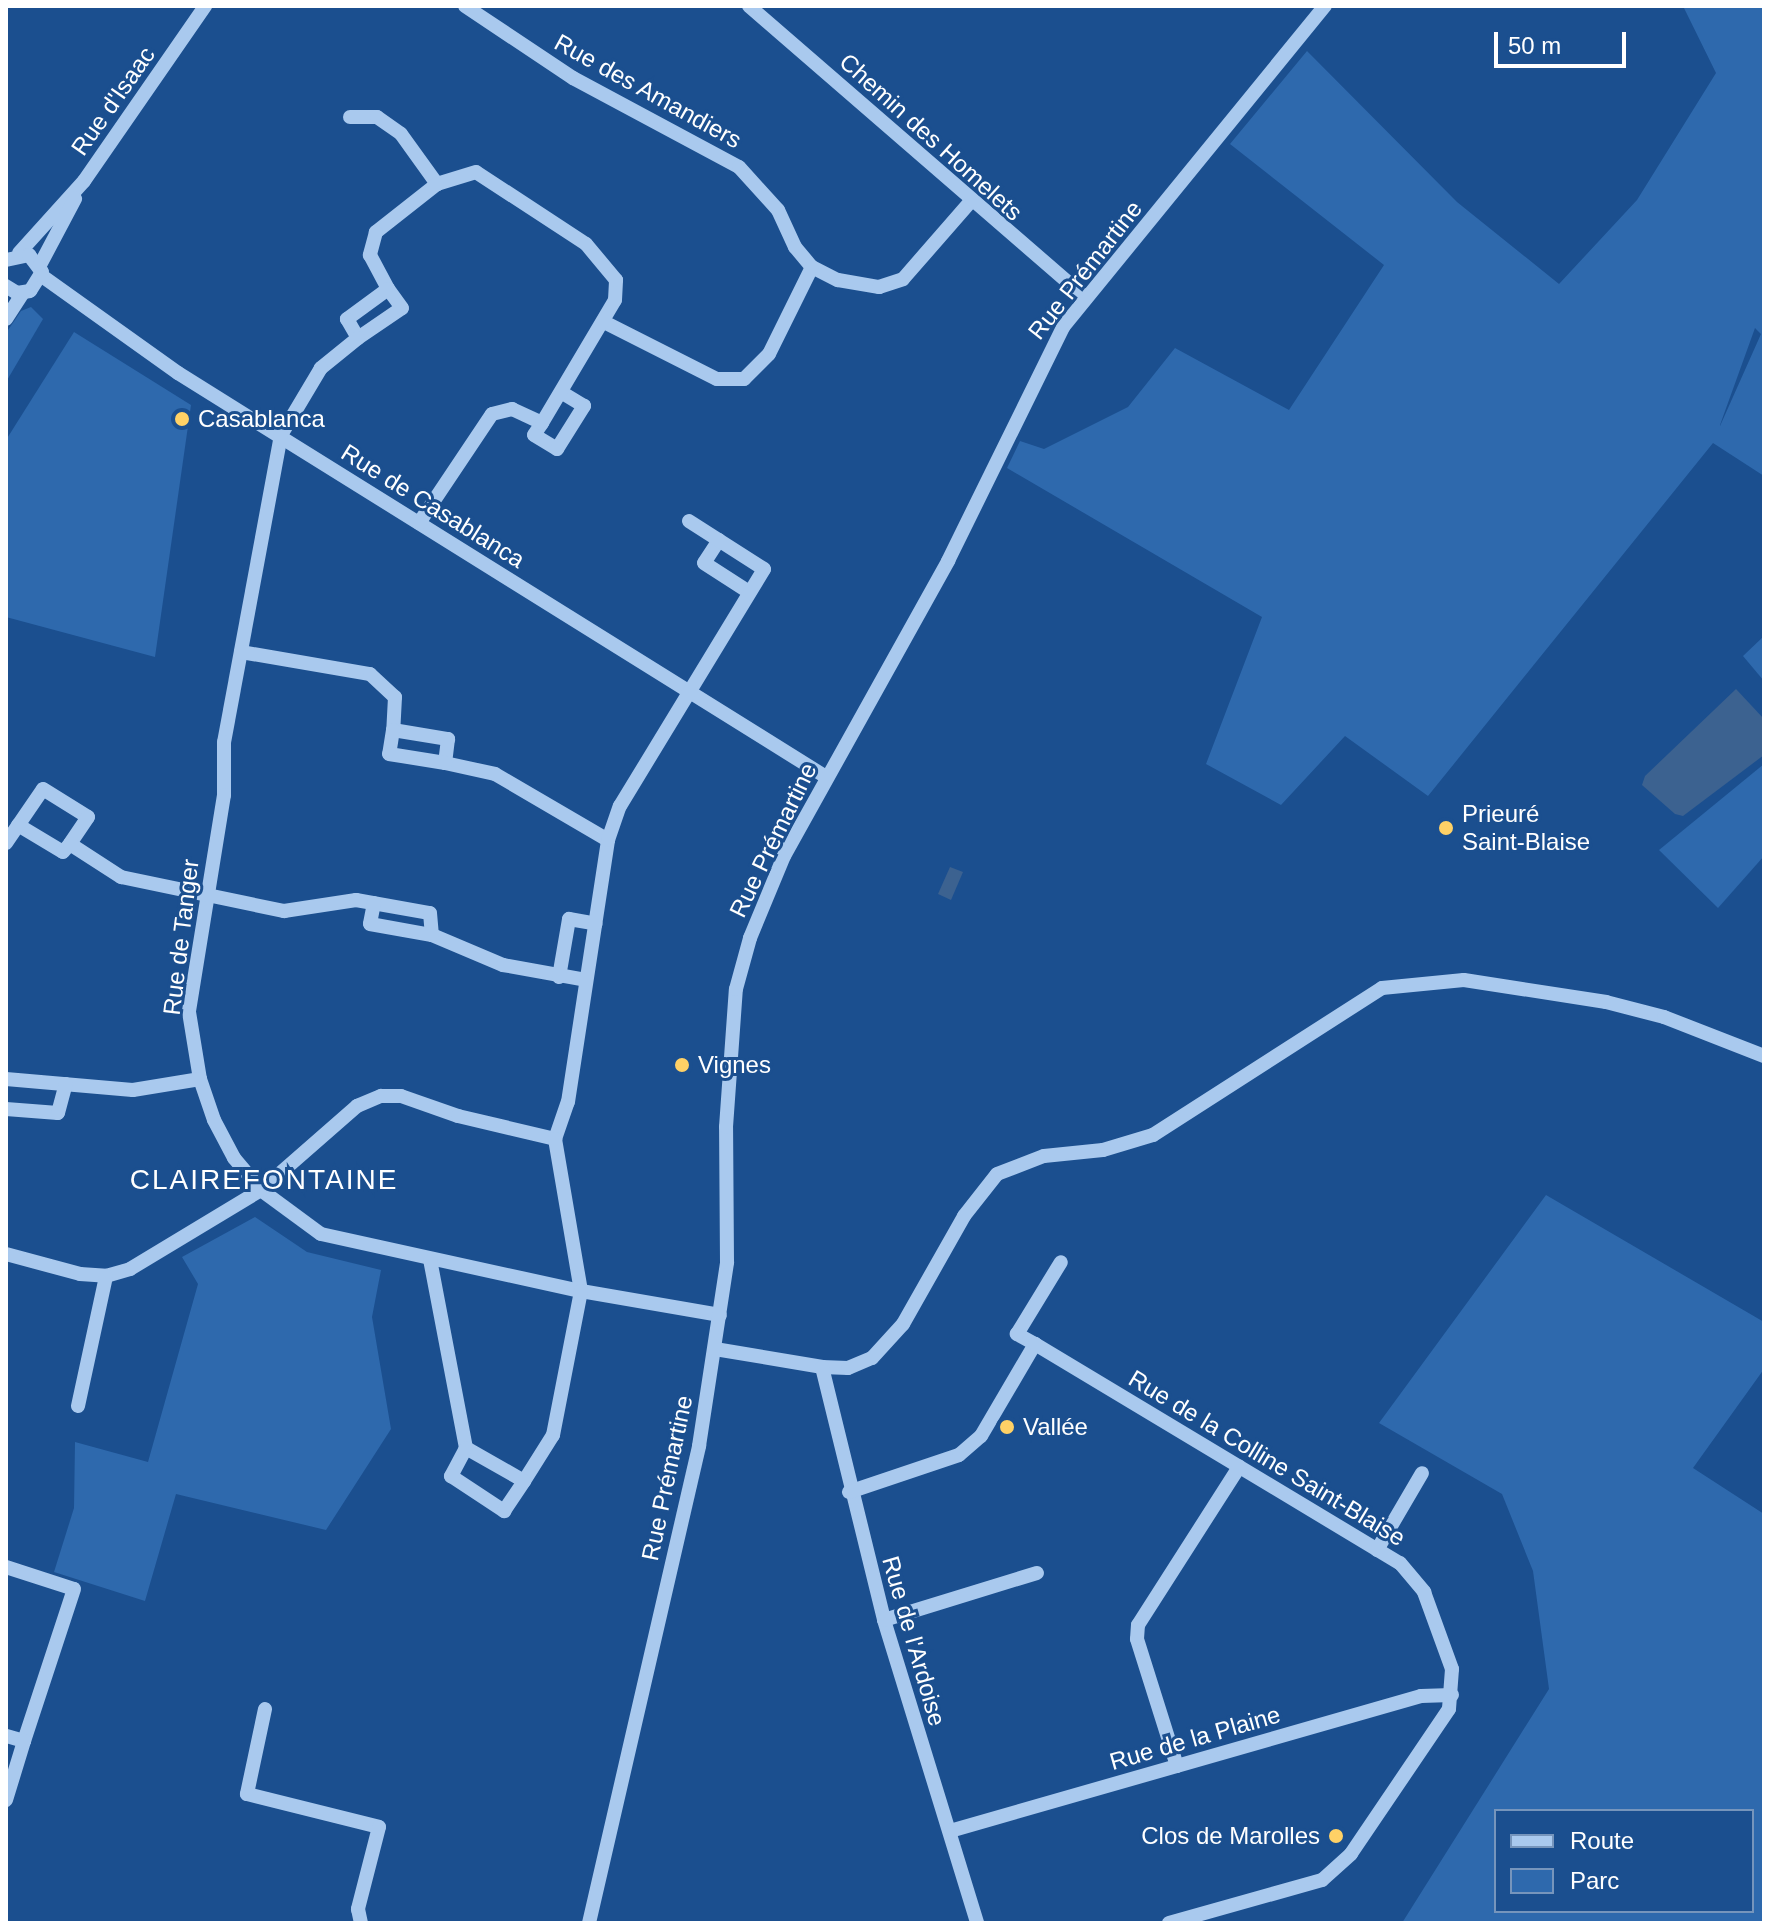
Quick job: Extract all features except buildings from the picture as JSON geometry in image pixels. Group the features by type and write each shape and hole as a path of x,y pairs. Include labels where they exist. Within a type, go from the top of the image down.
{"street":[{"name":"Rue d'Isaac","path":"6,319 41,270 84,181 205,6"},
{"name":"Rue des Amandiers","path":"465,6 573,78 739,167 778,210 795,247 812,267"},
{"name":"Chemin des Homelets","path":"749,6 1086,298"},
{"name":"Rue Prémartine","path":"589,1923 699,1446 715,1349 720,1315 736,989 750,938 784,856 948,561 1046,356 1086,298 1325,6"},
{"path":"350,117 377,117 401,134 437,184"},
{"path":"281,435 321,368 402,308 370,255 376,232 437,184 476,172 586,244 616,280 606,323 534,435 557,449 584,406 562,393"},
{"name":"Rue d'Isaac","path":"41,270 11,255 84,181"},
{"path":"606,323 717,379 744,379 769,354 812,267 856,285 879,287 903,279 971,201"},
{"name":"Rue de Casablanca","path":"41,270 76,305 826,777"},
{"path":"6,286 26,292"},
{"path":"358,338 347,319 388,289"},
{"name":"Rue de Casablanca","path":"26,292 76,305"},
{"path":"419,523 492,414 512,409 542,423"},
{"name":"Rue de Tanger","path":"281,435 224,742 224,795 189,1012 200,1079 234,1158 261,1190 293,1218 321,1234 581,1291 720,1315"},
{"path":"430,1260 466,1448 451,1476 504,1511 553,1435 581,1291 555,1139 568,1102 608,840 625,795 764,569 689,521"},
{"path":"719,540 704,563 749,592"},
{"path":"241,652 370,674 395,697 389,754 495,774 608,840"},
{"path":"393,730 448,739 445,763"},
{"path":"6,843 18,825 43,789 88,817 63,852 18,825"},
{"path":"70,844 121,877 206,898 284,911 356,900 430,913 432,935"},
{"path":"374,903 370,924 432,935 503,965 586,980"},
{"path":"559,977 569,919 596,924"},
{"path":"715,1349 822,1367 848,1368 885,1348 964,1216 997,1174 1044,1156 1103,1150 1153,1135 1372,991 1435,979 1464,980 1606,1002 1664,1017 1764,1056"},
{"path":"6,1079 133,1090 200,1079"},
{"path":"6,1109 58,1113 66,1084"},
{"path":"6,1254 106,1276 130,1269 188,1237 261,1190 357,1106 381,1096 401,1096 458,1116 555,1139"},
{"path":"849,1492 959,1455 981,1436 1035,1344 1017,1334 1061,1262"},
{"path":"78,1406 106,1276"},
{"name":"Rue de la Colline Saint-Blaise","path":"1035,1344 1400,1563 1424,1592 1452,1669 1452,1695 1442,1724 1338,1869 1322,1880 1169,1923"},
{"name":"Rue de l'Ardoise","path":"822,1367 849,1492 884,1620 977,1923"},
{"path":"466,1448 524,1481"},
{"path":"1177,1766 1137,1639 1138,1625 1239,1467"},
{"path":"1377,1550 1422,1473"},
{"path":"6,1567 74,1589 6,1800"},
{"path":"884,1620 1037,1573"},
{"name":"Rue de la Plaine","path":"950,1831 1421,1696 1452,1695"},
{"path":"265,1709 247,1794 379,1827 358,1909 361,1923"},
{"path":"6,1736 24,1741"}],"green space":[{"path":"1683,6 1764,6 1764,476 1713,443 1428,796 1345,736 1281,805 1206,764 1262,617 1007,468 1020,441 1044,449 1128,407 1175,348 1289,410 1384,265 1230,144 1307,51 1457,202 1559,284 1637,200 1716,73","holes":["1755,328 1761,334 1720,426"]},
{"path":"31,307 43,319 6,382 6,333 21,311"},
{"path":"74,332 191,405 155,657 6,617 6,440"},
{"path":"1764,636 1764,681 1743,656"},
{"path":"1764,764 1764,856 1718,908 1659,850"},
{"path":"1546,1195 1764,1322 1764,1369 1693,1468 1764,1514 1764,1923 1402,1923 1549,1689 1533,1571 1502,1494 1379,1423"},
{"path":"255,1217 307,1252 381,1270 372,1317 391,1429 326,1530 176,1494 145,1601 54,1572 74,1508 75,1442 148,1462 198,1284 182,1257"}],"shaded area":[{"path":"1736,689 1764,719 1764,755 1683,816 1675,814 1642,785 1645,776"},
{"path":"950,867 963,872 951,900 938,894"}],"place":[{"name":"Casablanca","path":"182,419"},
{"name":"Prieuré Saint-Blaise","path":"1446,828"},
{"name":"Vignes","path":"682,1065"},
{"name":"Vallée","path":"1007,1427"},
{"name":"Clos de Marolles","path":"1336,1836"}],"district":[{"name":"CLAIREFONTAINE","path":"264,1180"}]}
